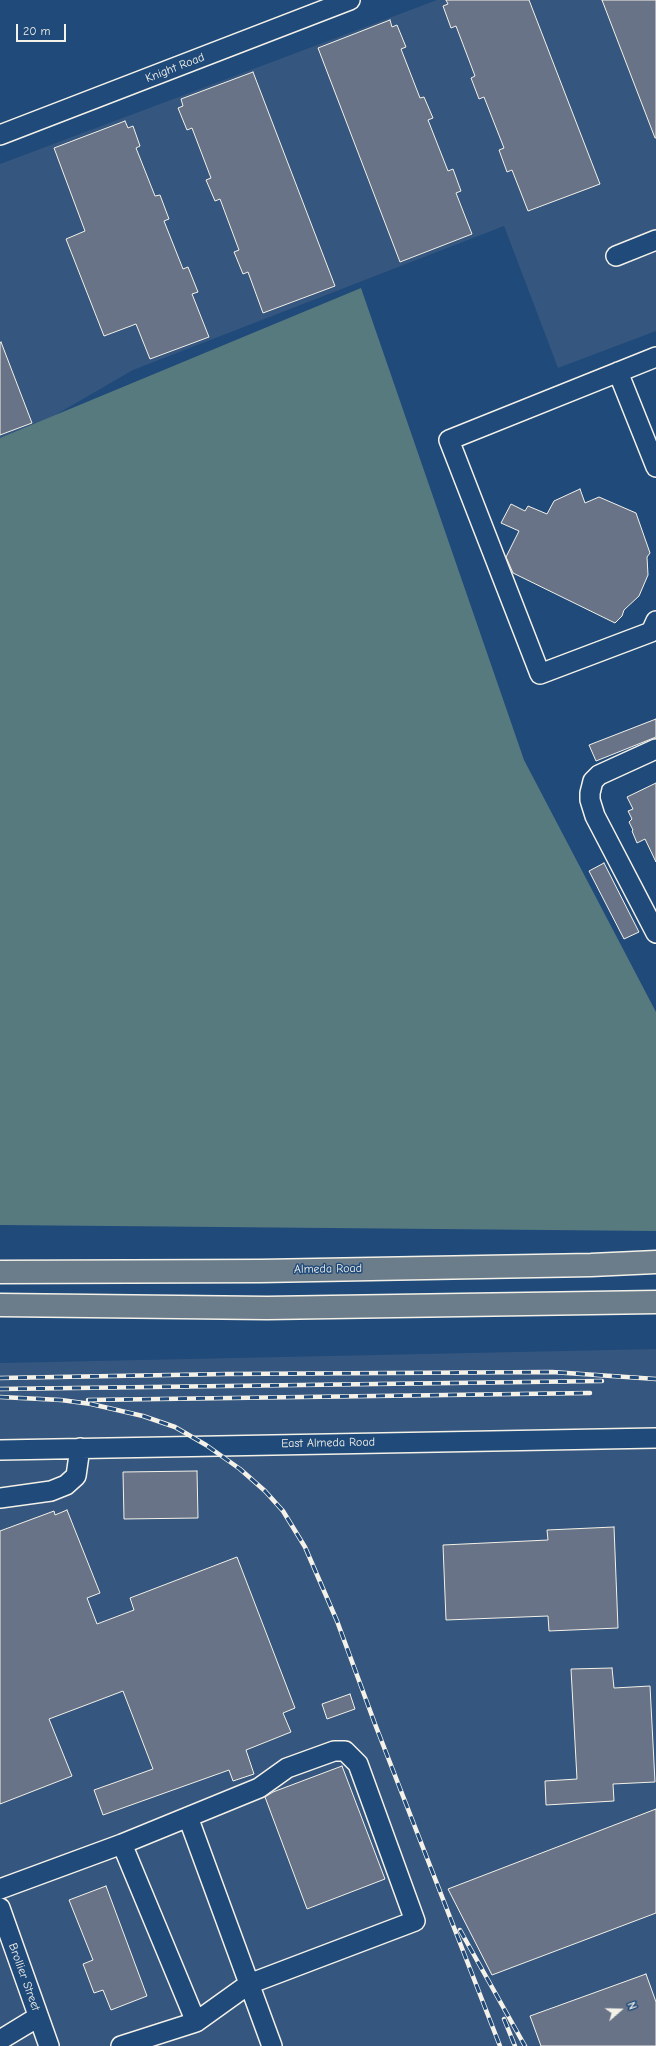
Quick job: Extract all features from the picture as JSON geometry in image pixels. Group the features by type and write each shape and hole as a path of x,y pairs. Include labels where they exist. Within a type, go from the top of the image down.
{"main road":[{"name":"Almeda Road","path":"0,1272 261,1271 591,1265 656,1262"},
{"path":"0,1305 267,1308 656,1302"}],"street":[{"name":"Knight Road","path":"0,135 350,0"},
{"path":"616,256 656,240"},
{"path":"656,357 449,440 540,674 651,632 656,621"},
{"path":"618,372 656,465"},
{"path":"656,749 599,775 593,781 590,793 590,800 595,816 656,934"},
{"name":"East Almeda Road","path":"0,1450 656,1438"},
{"path":"0,1498 51,1490 66,1484 76,1476 80,1448"},
{"path":"0,1889 122,1844 259,1788 287,1768 334,1751 346,1751 358,1764 415,1921 249,1984 196,2022 121,2046"},
{"path":"188,1817 272,2046"},
{"path":"122,1844 196,2022"},
{"name":"Brollier Street","path":"0,1908 49,2046"},
{"path":"0,2040 38,2017"}],"shaded area":[{"path":"437,0 656,0 656,331 558,368 504,226 133,370 26,432 0,442 0,164"},
{"path":"656,1349 656,2046 0,2046 0,1363"}],"green space":[{"path":"361,288 524,760 656,1012 656,1231 0,1225 0,438"}],"building":[{"path":"446,0 529,0 600,184 528,211 512,170 507,172 499,150 504,148 484,97 479,99 471,78 475,76 456,26 451,28 443,6 448,4"},
{"path":"602,0 656,0 656,138 655,138"},
{"path":"390,20 392,27 397,25 406,47 401,49 420,98 424,97 433,118 428,120 448,171 453,169 461,191 456,193 472,234 400,262 318,48"},
{"path":"253,72 335,286 263,313 248,272 243,274 234,252 239,250 220,199 215,201 206,180 211,178 192,128 187,130 178,108 183,106 181,99"},
{"path":"125,121 128,128 133,126 140,146 136,148 155,196 160,195 169,219 164,221 183,269 188,267 198,292 192,294 209,337 150,359 136,324 104,336 66,239 85,231 54,148"},
{"path":"1,342 32,423 0,435 0,343"},
{"path":"580,489 585,503 599,497 636,513 650,553 647,557 648,575 639,596 624,610 622,616 615,623 513,573 506,557 519,531 501,523 511,504 525,511 528,506 547,514 554,501"},
{"path":"656,719 656,737 596,761 589,745"},
{"path":"656,783 656,862 645,839 637,843 629,822 632,819 628,811 633,809 627,797"},
{"path":"604,863 639,932 624,939 589,871"},
{"path":"197,1471 198,1518 124,1519 123,1472"},
{"path":"67,1510 100,1593 87,1598 97,1624 134,1610 130,1598 237,1557 295,1708 283,1713 291,1732 246,1750 254,1774 233,1781 229,1770 103,1815 94,1790 153,1769 123,1691 49,1719 72,1776 0,1804 0,1531 54,1511 55,1515"},
{"path":"614,1527 618,1628 549,1631 548,1616 446,1620 443,1545 548,1540 547,1530"},
{"path":"612,1668 614,1688 650,1686 655,1782 613,1784 614,1801 546,1805 545,1781 577,1779 571,1669"},
{"path":"350,1694 355,1709 327,1719 322,1704"},
{"path":"342,1766 385,1879 307,1909 265,1797 273,1792"},
{"path":"656,1809 656,1913 492,1975 448,1889"},
{"path":"106,1886 147,1996 111,2010 103,1990 94,1993 83,1964 93,1960 69,1900"},
{"path":"646,1974 656,2002 656,2046 541,2046 530,2016"}],"railway":[{"path":"0,1378 227,1374 552,1372 656,1379"},
{"path":"0,1389 602,1381"},
{"path":"88,1400 590,1393"},
{"path":"0,1397 61,1400 91,1404 143,1416 175,1427 206,1445 240,1469 265,1491 283,1511 305,1547 337,1621 375,1724 500,2046"},
{"path":"460,1930 525,2046"},
{"path":"504,2019 515,2046"}]}
